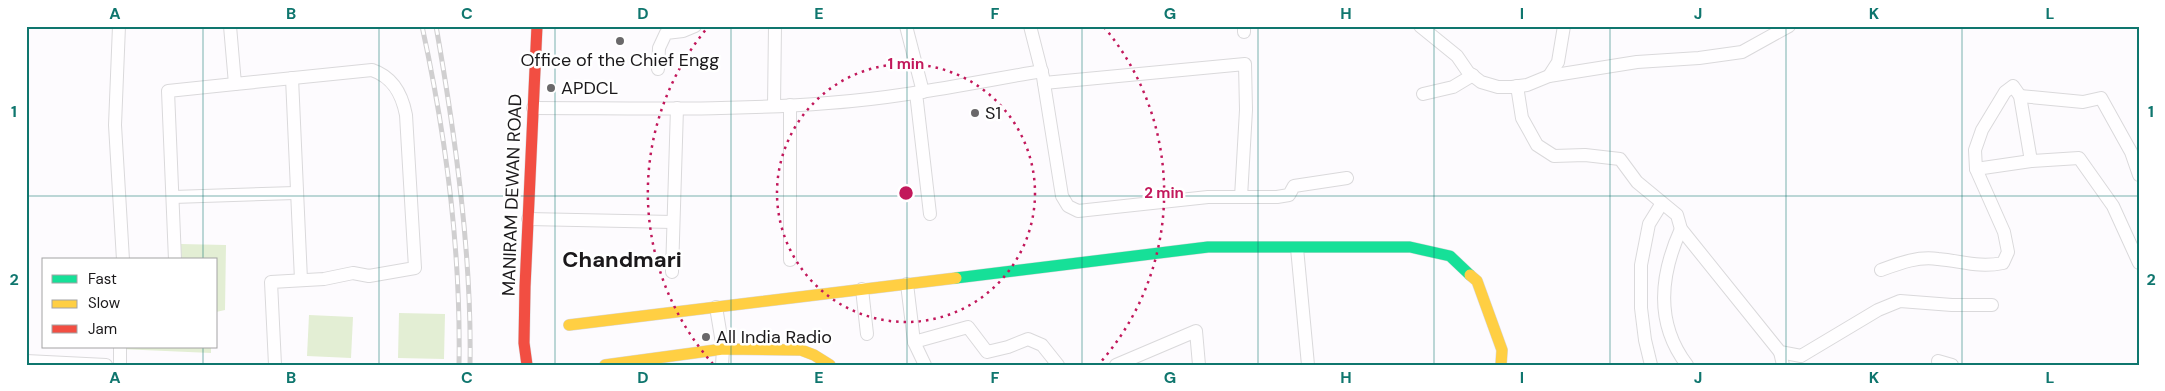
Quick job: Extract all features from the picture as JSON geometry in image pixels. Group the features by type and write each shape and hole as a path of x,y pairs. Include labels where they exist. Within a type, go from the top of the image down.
{"street":[{"path":"119,26 115,125 123,258"},
{"path":"230,26 236,84"},
{"name":"MANIRAM DEWAN ROAD","path":"516,365 513,344 514,287 526,26"},
{"name":"MANIRAM DEWAN ROAD","path":"527,365 524,344 524,296 537,26"},
{"path":"658,69 659,48 666,33 683,31 695,26"},
{"path":"774,106 775,26"},
{"path":"906,26 920,92 930,214"},
{"path":"1030,26 1043,77 1062,196 1068,206 1078,211 1208,197 1277,197 1289,195 1294,186 1347,178"},
{"path":"1420,26 1457,56 1481,82 1498,86 1527,85 1549,76 1637,62 1699,58 1742,52 1789,26"},
{"path":"1549,76 1558,62 1564,26"},
{"path":"533,108 677,108 829,103 1043,77 1245,64 1246,110 1241,197"},
{"path":"175,258 168,91 372,70 383,74 392,82 403,100 406,115 415,268 370,276 353,273 324,279 272,282 275,365"},
{"path":"1423,94 1453,88 1473,75"},
{"path":"292,78 295,193 301,280"},
{"path":"1517,86 1522,118 1537,145 1554,156 1585,155 1620,159 1637,182 1677,215 1681,229 1780,352 1783,365"},
{"path":"1881,270 1902,262 1919,259 1938,258 1959,263 1991,265 2003,263 2008,252 2004,232 1976,170 1975,150 1982,130 2005,92 2013,86 2020,96 2031,161"},
{"path":"2020,96 2083,102 2101,98 2131,152 2139,175"},
{"path":"790,105 790,260"},
{"path":"672,272 677,108"},
{"path":"1976,170 2031,161 2079,158 2113,206 2139,263"},
{"path":"172,197 295,193"},
{"path":"1651,365 1645,340 1641,308 1641,265 1649,224 1662,203"},
{"path":"528,219 674,222"},
{"path":"1681,229 1672,248 1664,287 1666,327 1678,353 1687,365"},
{"path":"569,325 1208,247 1410,247 1450,256 1478,281 1502,350 1501,365"},
{"path":"1296,248 1308,365"},
{"path":"907,284 914,342 925,365"},
{"path":"862,289 867,334"},
{"path":"1780,352 1801,356 1878,310 1900,301 1952,305 1992,305"},
{"path":"716,307 723,349 722,365"},
{"path":"914,342 968,327 988,352 1028,339 1042,344 1058,365"},
{"path":"1116,365 1196,331 1199,365"},
{"path":"120,348 120,365"},
{"path":"605,365 723,349 801,350 814,355 830,365"},
{"path":"26,361 106,365"},
{"path":"1938,361 1952,365"}],"green space":[{"path":"181,244 226,245 225,310 218,312 218,258 181,258"},
{"path":"399,313 445,314 444,359 398,358"},
{"path":"309,315 353,317 351,358 307,356"},
{"path":"211,348 211,353 120,349"}],"railway":[{"path":"422,26 438,109 450,194 457,280 459,365"},
{"path":"436,26 450,109 461,195 468,281 470,365"}],"traffic: fast":[{"path":"956,278 1208,247 1410,247 1450,256 1470,275"}],"traffic: slow":[{"path":"1470,275 1477,281 1502,350 1501,365"},
{"path":"569,325 956,278"},
{"path":"605,365 723,349 801,350 814,355 830,365"}],"traffic: jam":[{"path":"527,365 524,343 525,287 537,26"}],"place":[{"name":"Office of the Chief Engg","path":"620,41"},
{"name":"APDCL","path":"551,88"},
{"name":"S1","path":"975,113"},
{"name":"All India Radio","path":"706,337"}],"district":[{"name":"Chandmari","path":"622,259"}]}
